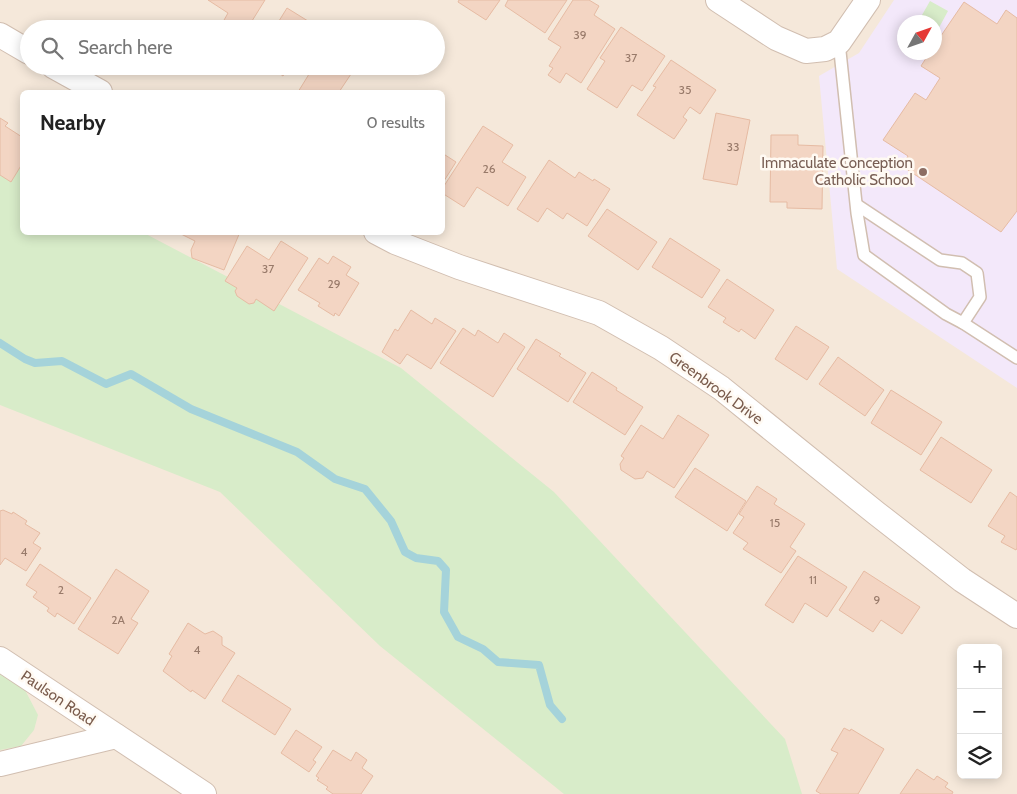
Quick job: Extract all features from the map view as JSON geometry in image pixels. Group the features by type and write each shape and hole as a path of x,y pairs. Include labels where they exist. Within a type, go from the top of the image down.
{"street":[{"path":"718,0 776,38 806,51 825,49 839,42 868,0"},
{"path":"0,35 20,47"},
{"path":"69,75 96,90"},
{"name":"Greenbrook Drive","path":"382,235 459,267 599,313 661,348 721,388 962,580 1017,616"},
{"name":"Paulson Road","path":"0,659 204,794"},
{"path":"0,764 116,736"}],"lane":[{"path":"839,42 864,255 946,314 1017,358"},
{"path":"857,205 940,260 962,263 977,274 980,297 963,323"}],"shaded area":[{"path":"0,0 1017,0 1017,794 0,794"},
{"name":"Immaculate Conception Catholic School","path":"894,0 1017,0 1017,388 837,269 819,76 859,53"}],"green space":[{"path":"930,1 948,11 942,22 942,15 922,15"},
{"path":"0,157 20,168 20,235 148,235 401,368 554,492 785,739 802,794 564,794 380,646 220,492 0,405"},
{"path":"0,673 25,690 38,715 34,730 21,746 0,750"}],"building":[{"path":"208,0 265,0 253,20 224,20 228,13"},
{"path":"459,0 500,0 486,20 458,2"},
{"path":"508,0 567,0 545,33 505,6"},
{"path":"573,0 589,0 599,6 594,15 615,29 581,83 566,73 560,83 548,75 553,68 549,66 561,47 548,39"},
{"path":"964,2 997,24 1006,10 1017,18 1017,211 1001,232 902,166 908,156 883,140 915,93 926,100 940,78 921,66 925,60 942,60 942,34"},
{"path":"287,8 306,20 280,20"},
{"path":"621,27 665,56 642,91 632,85 617,108 587,89 605,61 600,58"},
{"path":"671,60 716,90 700,114 690,107 683,117 687,120 674,139 637,115 656,87 653,86"},
{"path":"308,75 350,75 340,90 299,90"},
{"path":"716,113 750,120 737,185 703,179"},
{"path":"0,118 8,123 5,126 20,136 20,167 11,182 0,175"},
{"path":"483,126 513,145 502,162 526,177 508,206 477,187 464,207 445,195 445,184"},
{"path":"771,135 798,135 798,145 823,146 822,209 787,208 787,202 770,202"},
{"path":"445,155 456,162 445,179"},
{"path":"549,160 575,178 579,172 610,189 587,226 567,213 563,219 547,208 538,222 517,209"},
{"path":"607,209 657,242 638,270 588,236"},
{"path":"183,235 239,235 224,270 192,258 191,250 195,241"},
{"path":"670,238 720,270 702,298 652,267"},
{"path":"281,241 308,258 274,311 256,299 254,303 249,304 237,296 235,291 237,288 225,281 247,246 269,260"},
{"path":"333,256 351,267 346,275 359,283 339,316 335,313 334,316 318,306 320,303 298,290 319,258 328,264"},
{"path":"727,279 774,310 755,339 741,329 739,332 723,322 726,318 708,307"},
{"path":"411,310 432,324 435,318 456,331 431,369 407,354 400,364 382,352 395,329 398,331"},
{"path":"796,326 829,347 807,380 775,359"},
{"path":"463,328 475,336 478,330 498,343 504,333 525,347 493,397 440,363"},
{"path":"536,339 561,354 559,356 586,373 568,402 517,369"},
{"path":"838,357 884,390 865,416 819,384"},
{"path":"592,372 643,407 625,435 573,402"},
{"path":"891,390 942,422 921,455 871,423"},
{"path":"678,415 709,435 674,488 647,471 643,478 635,479 621,470 620,464 624,458 621,456 641,425 663,439"},
{"path":"941,437 992,470 971,503 920,470"},
{"path":"695,468 746,501 727,531 675,497"},
{"path":"757,486 777,499 774,504 805,524 790,547 796,551 781,573 743,549 748,543 733,533 744,517 739,514"},
{"path":"1010,492 1017,497 1016,550 1001,542 1005,536 988,526"},
{"path":"3,510 12,514 13,512 27,521 25,524 40,533 33,543 41,548 26,571 5,558 0,565 0,511"},
{"path":"798,556 847,587 827,617 805,603 793,623 765,605"},
{"path":"40,564 91,598 74,624 57,613 55,617 47,611 49,608 33,597 37,592 26,585"},
{"path":"116,569 149,591 131,619 138,623 118,654 78,629"},
{"path":"864,571 920,607 902,634 881,620 873,632 839,610"},
{"path":"188,623 205,634 213,631 222,637 222,645 235,653 205,699 192,690 191,692 163,671 172,656 169,654"},
{"path":"238,675 291,709 275,735 222,701"},
{"path":"844,728 850,731 851,729 884,749 858,794 821,794 816,791 838,753 831,750"},
{"path":"296,730 322,747 313,760 316,762 309,772 281,753"},
{"path":"333,750 351,761 356,752 367,760 362,768 373,776 361,794 333,794 326,789 328,787 317,780 319,778 316,776"},
{"path":"917,769 934,780 937,776 948,783 945,787 953,792 952,794 900,794"}],"waterway":[{"path":"0,343 35,363 62,361 106,384 131,374 191,409 297,452 335,479 365,489 391,521 405,552 416,558 438,561 446,570 444,612 458,637 483,649 498,662 539,665 550,705 562,719"}],"place":[{"name":"Immaculate Conception Catholic School","path":"923,172"}]}
